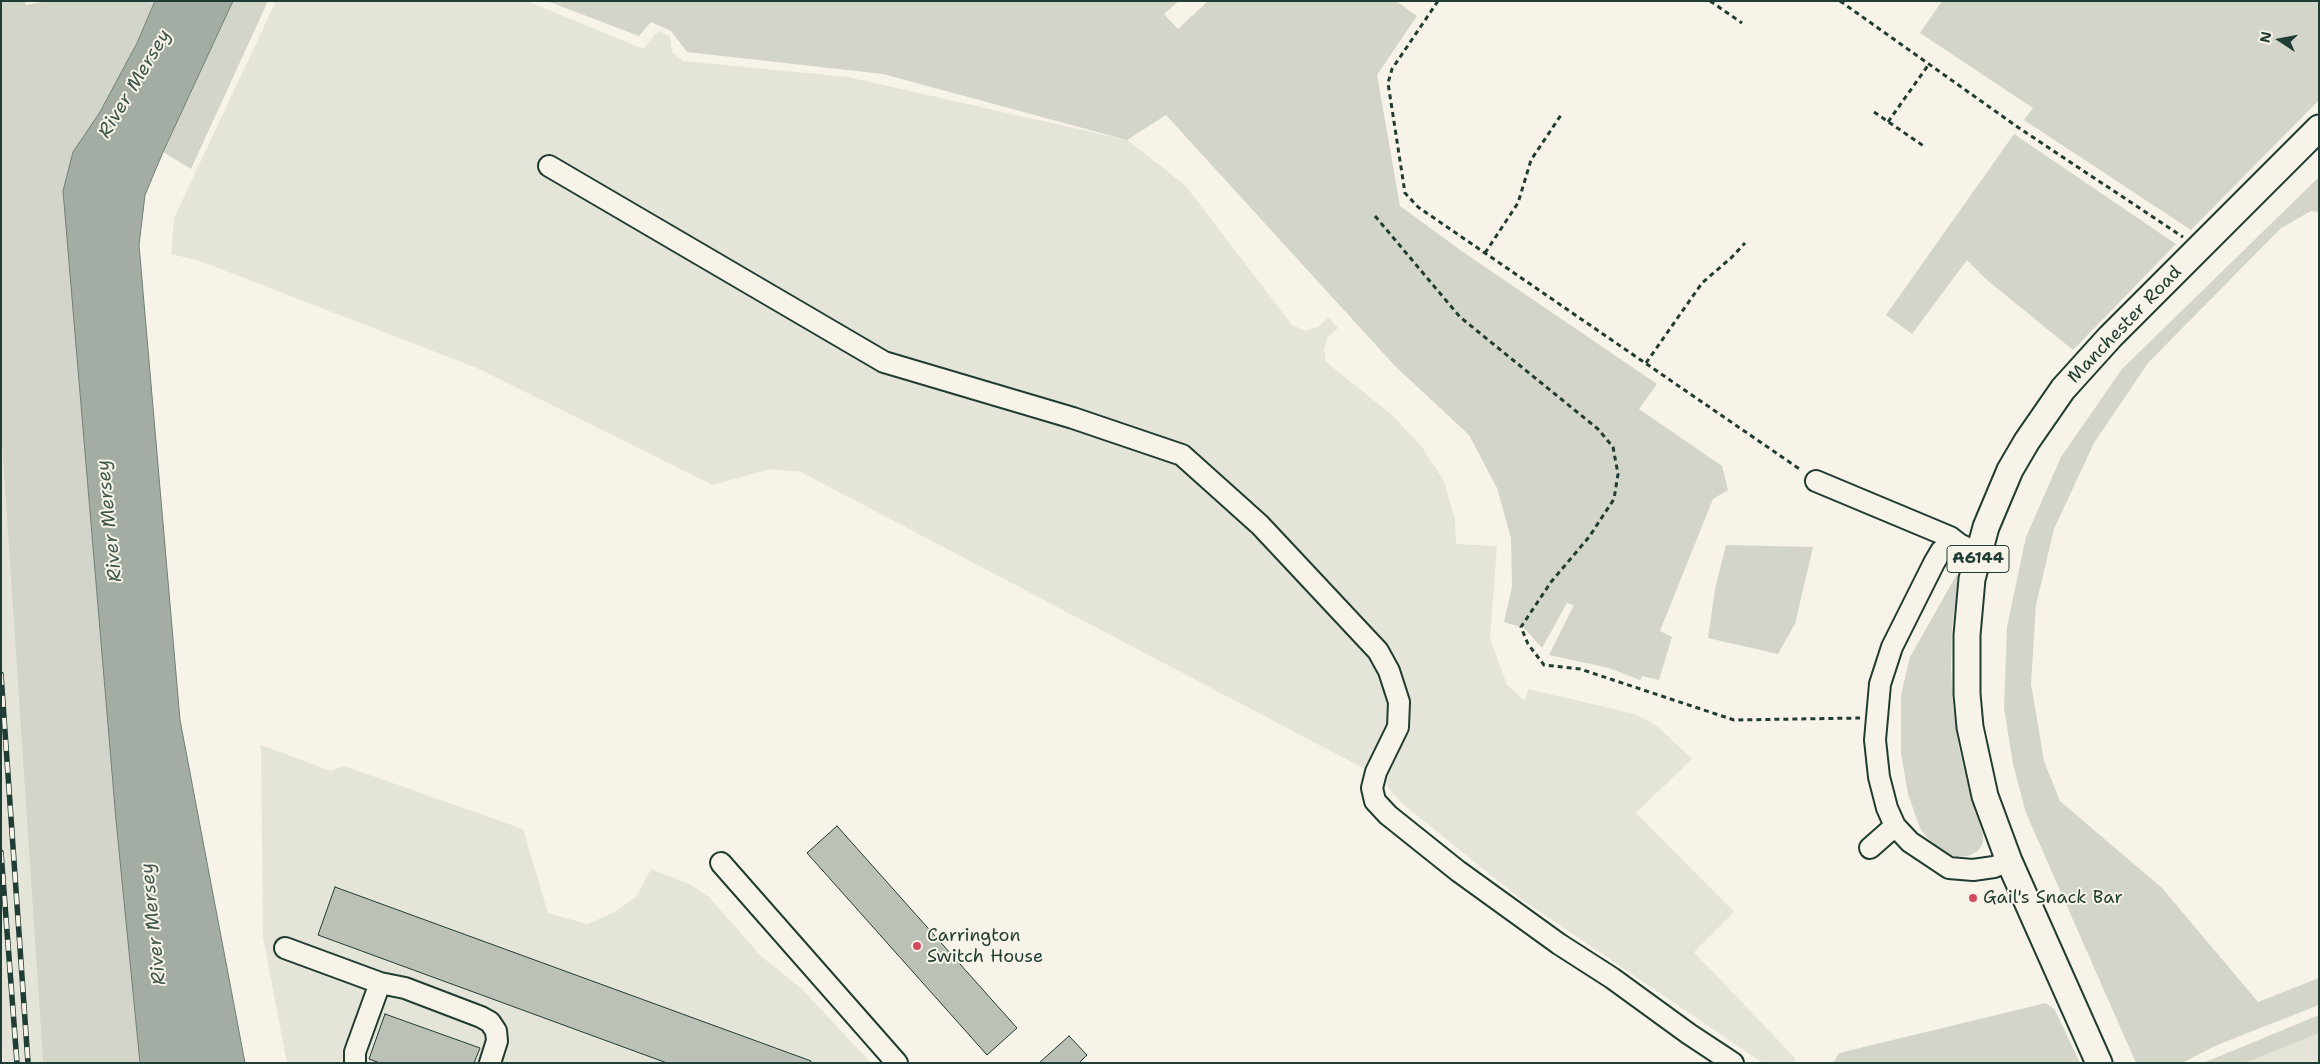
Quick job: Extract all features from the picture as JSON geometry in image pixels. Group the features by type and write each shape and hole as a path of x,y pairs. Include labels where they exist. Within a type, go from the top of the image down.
{"main road":[{"name":"Manchester Road","path":"2099,1063 2009,861 1985,796 1970,727 1967,694 1966,635 1972,579 1969,549 1986,527 2010,470 2063,389 2110,337 2319,128"}],"street":[{"path":"549,166 884,362 1073,418 1182,455 1260,525 1378,651 1389,672 1399,702 1398,727 1376,772 1372,788 1376,801 1388,815 1458,871 1559,944 1612,978 1689,1034 1733,1063"},
{"path":"1816,481 1950,538 1969,549"},
{"path":"1969,549 1949,546 1941,551 1892,647 1880,684 1876,717 1875,740 1879,777 1895,826 1926,853 1949,868 1973,870 1994,867 2009,861"},
{"path":"1870,848 1895,826"},
{"path":"722,863 897,1063"},
{"path":"285,948 380,983 405,988 490,1022 496,1031 497,1041 490,1063"},
{"path":"355,1063 355,1052 380,983"}],"path":[{"path":"1438,1 1392,69 1388,83 1405,193 1418,207 1816,481"},
{"path":"1710,1 1742,23"},
{"path":"1840,1 2019,128 2200,248"},
{"path":"1888,122 1929,64"},
{"path":"1874,112 1925,147"},
{"path":"1485,253 1518,203 1530,160 1561,115"},
{"path":"1375,216 1460,317 1598,429 1613,447 1618,474 1614,498 1589,537 1551,582 1521,627 1528,644 1544,665 1580,670 1734,720 1876,717"},
{"path":"1646,363 1702,283 1732,258 1745,243"}],"shaded area":[{"path":"1,1 25,1 26,5 46,1 155,1 137,43 100,112 73,152 63,191 116,820 140,1063 43,1063 1,430"},
{"path":"233,1 268,1 191,169 163,152"},
{"path":"276,1 527,1 643,49 658,31 670,36 672,52 683,61 848,77 1127,140 1185,185 1292,325 1306,331 1318,327 1328,317 1338,328 1327,338 1324,350 1326,362 1392,415 1422,447 1444,481 1455,520 1456,544 1497,546 1490,638 1507,685 1525,701 1528,689 1635,714 1657,726 1692,759 1636,813 1734,912 1694,952 1795,1058 1793,1063 1763,1063 1518,897 1404,805 1387,787 1386,774 1363,768 801,472 770,469 713,485 477,368 200,261 171,254 174,218"},
{"path":"547,1 1179,1 1164,14 1178,29 1208,1 1396,1 1417,16 1377,75 1400,206 1463,252 1657,384 1639,409 1722,466 1728,490 1713,499 1660,631 1672,637 1659,680 1642,676 1640,680 1609,668 1549,655 1574,605 1567,603 1542,648 1524,628 1504,622 1512,587 1511,538 1497,488 1469,435 1395,366 1166,115 1127,140 883,74 687,52 671,31 651,22 639,36"},
{"path":"1942,1 2319,1 2319,100 2191,230 2024,120 2033,108 1920,33"},
{"path":"2014,134 2176,244 2073,350 1987,280 1967,260 1912,334 1886,315"},
{"path":"2319,177 2319,212 2311,211 2281,228 2148,363 2094,443 2054,529 2036,605 2031,684 2044,761 2060,801 2162,888 2258,1002 2319,978 2319,1005 2217,1045 2182,1063 2136,1063 2026,813 2013,764 2004,708 2007,627 2026,537 2061,457 2122,369"},
{"path":"1,430 43,1063 3,1063 1,1036"},
{"path":"1726,545 1813,547 1795,624 1778,654 1708,638 1715,589"},
{"path":"1957,574 1959,577 1952,627 1953,707 1959,748 1969,790 1983,834 1983,843 1978,851 1968,856 1954,857 1936,850 1920,828 1908,794 1901,753 1901,695 1910,657"},
{"path":"261,745 331,771 344,766 523,829 548,913 587,924 613,913 636,897 651,869 689,884 709,897 761,956 803,990 871,1063 287,1063 263,937"},
{"path":"2046,1003 2055,1010 2080,1063 1833,1063 1839,1053"},
{"path":"2319,1015 2319,1033 2245,1063 2203,1063"},
{"path":"2319,1033 2319,1063 2245,1063"}],"water":[{"name":"River Mersey","path":"155,1 233,1 145,195 139,245 180,720 245,1063 140,1063 116,820 63,191 73,152 100,112 137,43"}],"building":[{"name":"Carrington Switch House","path":"837,826 1017,1028 987,1055 807,853"},
{"path":"335,887 811,1061 811,1063 667,1063 318,935"},
{"path":"385,1014 480,1048 474,1063 380,1063 369,1059"},
{"path":"1069,1036 1087,1055 1079,1063 1039,1063"}],"railway":[{"path":"1,674 28,1063"},
{"path":"1,852 17,1063"}],"place":[{"name":"Gail's Snack Bar","path":"1973,898"},
{"name":"Carrington Switch House","path":"917,946"}]}
